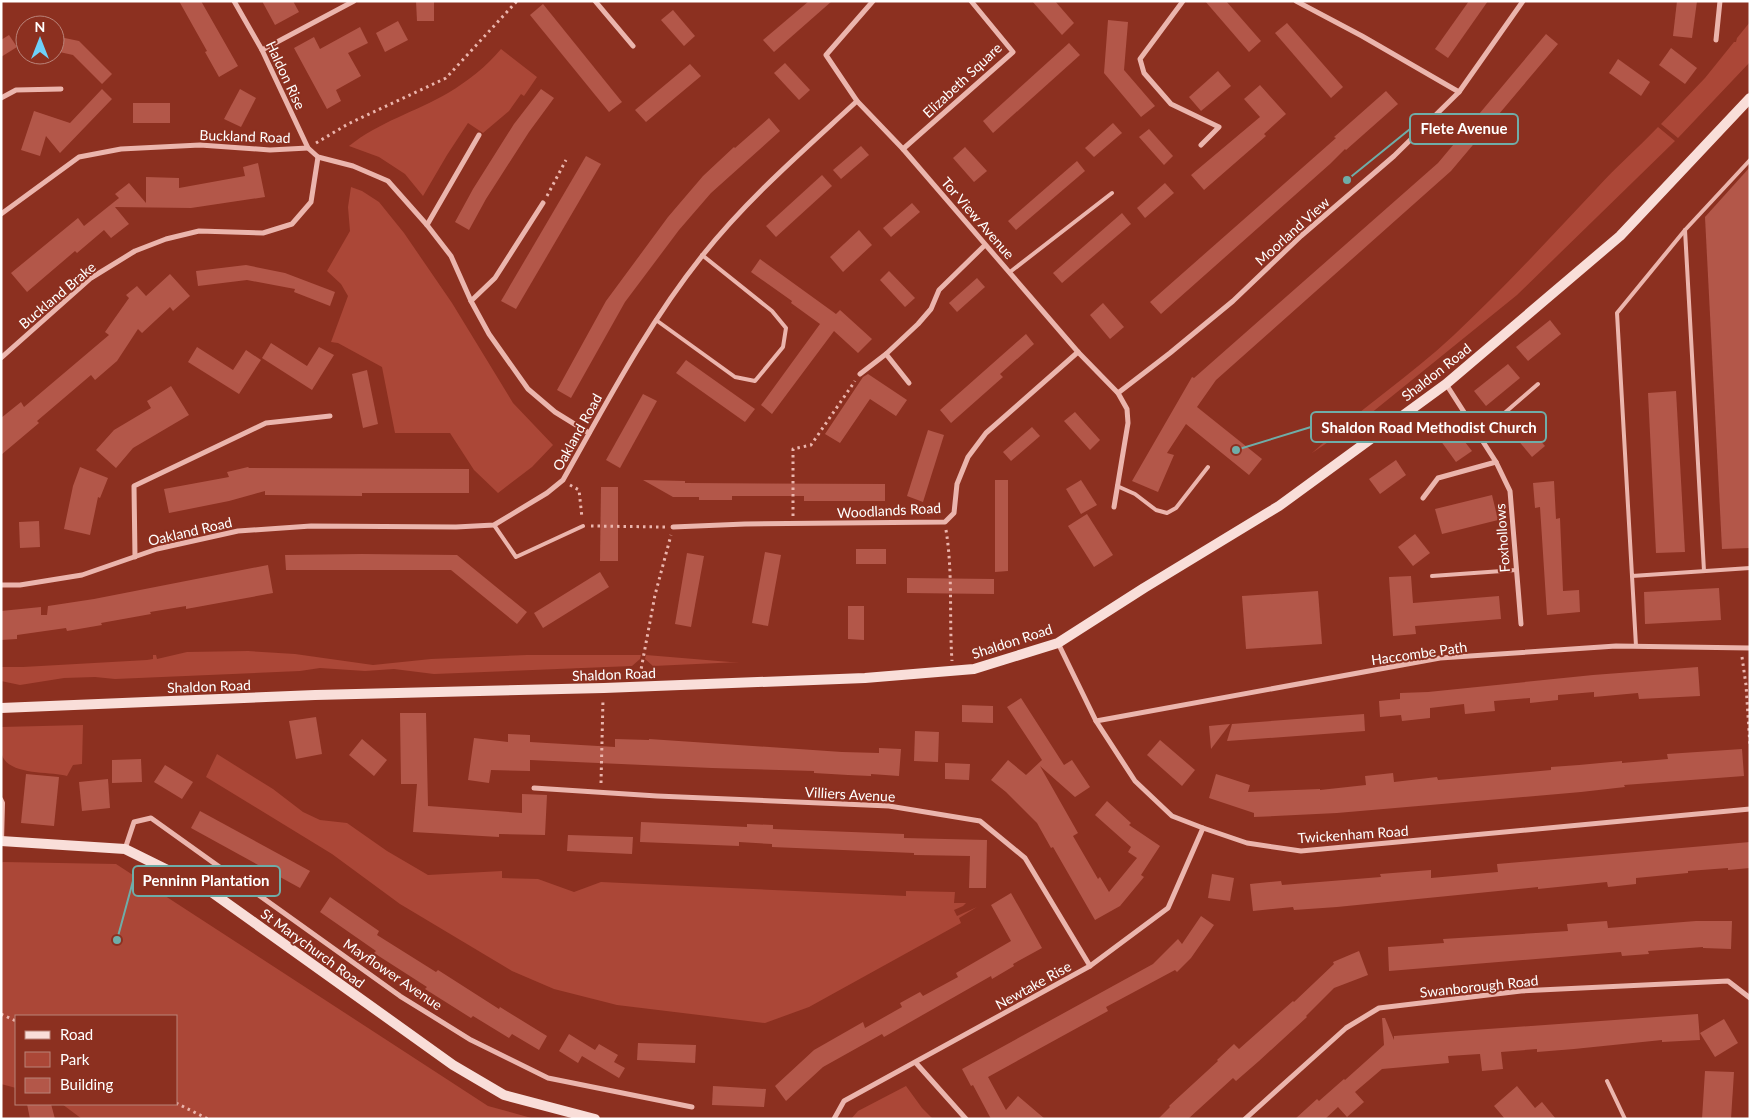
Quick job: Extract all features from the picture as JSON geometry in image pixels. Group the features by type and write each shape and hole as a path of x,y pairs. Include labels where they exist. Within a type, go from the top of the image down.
{"street":[{"name":"Haldon Rise","path":"234,1 262,50 308,148 318,157"},
{"path":"262,50 354,1"},
{"path":"595,1 633,46"},
{"name":"Tor View Avenue","path":"873,1 826,55 857,101 903,149 1078,352 1118,393"},
{"name":"Elizabeth Square","path":"903,149 1013,52 971,1"},
{"path":"1183,1 1140,59 1144,73 1171,104 1219,126 1201,145"},
{"path":"1296,1 1362,36 1459,92"},
{"name":"Moorland View","path":"1118,393 1233,301 1301,236 1394,156 1459,92 1523,1"},
{"path":"1716,40 1720,1"},
{"path":"1,98 16,90 61,88"},
{"name":"Shaldon Road","path":"1,708 315,695 604,688 865,678 974,669 1058,643 1279,506 1446,384 1620,236 1750,98"},
{"name":"Oakland Road","path":"1,585 20,585 82,575 157,549 238,531 311,526 456,527 494,525 547,493 563,480 631,359 702,255 749,203 857,101"},
{"path":"427,225 480,134"},
{"name":"Buckland Road","path":"1,214 79,157 121,149 200,145 270,150 308,148"},
{"path":"318,157 353,166 388,181 427,225 451,256 471,301 489,334 528,389 555,412 589,433"},
{"name":"Buckland Brake","path":"1,358 91,278 135,251 166,239 199,231 263,233 292,224 311,202 318,157"},
{"path":"471,301 495,278 543,203"},
{"path":"860,374 886,354 931,309 939,290 985,245"},
{"name":"Woodlands Road","path":"673,527 945,522 954,513 956,484 968,456 986,433 1078,352"},
{"path":"886,354 910,383"},
{"name":"Foxhollows","path":"1446,384 1496,462 1510,491 1521,624"},
{"path":"1114,507 1128,423 1127,410 1118,393"},
{"name":"Oakland Road","path":"134,557 134,486 266,423 330,416"},
{"path":"1423,498 1438,478 1496,462"},
{"name":"Twickenham Road","path":"1058,643 1096,721 1134,781 1172,816 1247,843 1301,851 1750,809"},
{"name":"Haccombe Path","path":"1096,721 1440,658 1616,646 1750,648"},
{"name":"Villiers Avenue","path":"534,788 889,806 980,821 1026,858 1090,966"},
{"name":"Mayflower Avenue","path":"125,849 134,822 151,818 400,996 471,1040 548,1078 692,1107"},
{"name":"Newtake Rise","path":"834,1119 844,1101 1090,966 1168,908 1203,828"},
{"name":"St Marychurch Road","path":"2,841 125,849 210,891 453,1065 504,1095 596,1119"},
{"name":"Swanborough Road","path":"1245,1119 1346,1028 1379,1008 1521,991 1728,982 1750,998"},
{"path":"916,1063 966,1119"}],"lane":[{"path":"1636,646 1617,312 1685,230 1750,160"},
{"path":"1010,272 1112,193"},
{"path":"1685,230 1704,571"},
{"path":"656,320 735,377 755,381 783,346 786,328 772,312 702,255"},
{"path":"1478,436 1538,384"},
{"path":"1117,486 1135,494 1156,510 1166,513 1176,508 1208,467"},
{"path":"494,525 516,558 583,526"},
{"path":"1632,576 1750,568"},
{"path":"1432,576 1516,570"},
{"path":"1,798 3,803 2,841"},
{"path":"1607,1080 1625,1119"}],"path":[{"name":"Buckland Road","path":"308,148 348,124 446,78 517,1"},
{"path":"543,203 566,160"},
{"path":"793,524 793,448 811,445 860,374"},
{"path":"563,480 579,490 583,526 673,527 655,595 638,686"},
{"path":"945,522 950,558 952,671"},
{"path":"1741,648 1746,685 1750,746"},
{"path":"600,792 604,688"},
{"path":"1,1014 15,1020"},
{"path":"178,1104 208,1119"}],"green space":[{"path":"1750,22 1750,62 1678,138 1661,124 1705,78 1734,42 1736,42"},
{"path":"501,49 537,77 524,96 521,94 509,111 483,133 468,123 423,196 405,174 379,157 349,146 372,130 436,100 470,79"},
{"path":"1658,127 1675,141 1517,295 1370,414 1312,453 1454,335"},
{"path":"351,187 362,191 379,202 404,233 452,303 513,403 553,445 532,467 498,493 474,470 450,433 395,433 382,367 338,343 331,342 348,296 341,284 327,271 350,231 348,207"},
{"path":"248,651 295,654 373,665 431,659 527,655 641,655 640,659 632,666 434,674 394,669 365,671 320,668 300,671 115,679 95,677 64,678 20,685 1,681 1,667 147,660 153,659 153,655 156,655 157,659 187,652"},
{"path":"646,655 740,662 653,666 645,659"},
{"path":"83,725 82,764 73,765 67,776 21,770 6,762 2,755 1,727"},
{"path":"217,754 273,789 303,812 320,820 347,823 387,851 428,875 502,871 502,878 538,879 574,892 601,882 906,896 906,891 955,892 954,903 966,903 954,910 957,916 977,907 959,918 961,923 809,1007 765,1023 617,1005 554,989 512,971 400,904 332,854 206,777"},
{"path":"1,863 116,864 488,1106 535,1119 82,1119 63,1105 178,1105 178,1015 15,1015 15,1088 1,1084"},
{"path":"906,1086 922,1108 933,1119 851,1119 858,1111"}],"building":[{"path":"179,1 201,1 238,66 219,77"},
{"path":"262,1 293,1 299,12 275,25"},
{"path":"416,1 434,1 434,21 417,21"},
{"path":"809,1 832,1 774,52 763,40"},
{"path":"1032,1 1055,1 1074,23 1062,35"},
{"path":"1205,1 1226,1 1261,41 1249,52"},
{"path":"1469,1 1488,1 1448,58 1435,49"},
{"path":"1677,1 1697,1 1692,38 1673,36"},
{"path":"543,4 622,102 609,112 530,15"},
{"path":"673,10 695,36 684,46 661,20"},
{"path":"1108,20 1128,22 1124,70 1155,106 1141,117 1104,73"},
{"path":"398,21 408,40 385,52 376,33"},
{"path":"1287,23 1343,87 1331,98 1275,33"},
{"path":"360,27 368,43 348,53 361,76 336,90 341,101 327,109 294,48 314,37 320,49"},
{"path":"1546,34 1558,44 1451,171 1216,380 1197,407 1262,459 1249,475 1186,424 1167,453 1174,455 1158,492 1132,481 1192,377 1194,378 1438,163"},
{"path":"9,35 15,44 15,48 1,57 1,40"},
{"path":"65,38 79,41 112,74 102,84 73,55 65,53"},
{"path":"1069,43 1080,55 993,133 983,121"},
{"path":"1671,48 1697,68 1685,84 1659,65"},
{"path":"1618,59 1650,82 1641,96 1609,73"},
{"path":"785,63 810,90 799,100 774,73"},
{"path":"690,64 701,76 646,122 635,110"},
{"path":"1218,71 1231,86 1201,111 1189,97"},
{"path":"1260,85 1286,114 1264,134 1266,136 1204,190 1191,175 1260,117 1244,99"},
{"path":"102,89 112,99 60,153 46,136 40,156 21,150 34,111 70,123"},
{"path":"240,89 256,98 241,127 224,119"},
{"path":"541,89 554,98 529,132 486,199 469,230 455,222 473,189 514,124"},
{"path":"1386,91 1398,104 1161,314 1150,302 1336,138 1334,137"},
{"path":"133,103 170,103 170,123 133,123"},
{"path":"769,118 780,131 711,193 679,230 625,302 571,398 557,390 606,301 668,217 703,176"},
{"path":"1113,123 1122,133 1094,157 1085,148"},
{"path":"1149,129 1173,156 1164,165 1139,137"},
{"path":"861,146 869,155 841,179 833,170"},
{"path":"965,147 987,171 974,182 953,158"},
{"path":"586,156 601,164 516,309 501,301"},
{"path":"1077,161 1085,171 1016,230 1008,221"},
{"path":"258,163 265,197 191,208 115,207 129,224 111,238 104,230 77,253 75,251 27,292 11,273 78,218 84,226 119,198 115,194 129,183 146,203 146,177 179,178 179,188 245,176 243,167"},
{"path":"1750,167 1750,548 1722,549 1705,217"},
{"path":"822,175 832,186 776,237 766,226"},
{"path":"1165,183 1174,193 1145,218 1137,208"},
{"path":"912,203 920,212 891,237 883,228"},
{"path":"1122,213 1131,224 1062,283 1053,273"},
{"path":"859,230 872,245 843,272 830,257"},
{"path":"760,259 836,314 840,310 872,339 858,353 834,331 772,414 761,405 820,324 791,303 792,301 751,272"},
{"path":"246,265 285,273 335,292 330,306 294,292 295,289 247,280 198,286 196,271"},
{"path":"889,271 915,298 905,307 880,280"},
{"path":"170,274 190,296 173,311 170,307 142,333 138,329 117,361 95,380 91,375 1,455 1,418 21,402 24,407 109,335 105,332 129,298 126,295 137,286 146,296"},
{"path":"977,278 985,287 957,312 949,303"},
{"path":"1103,303 1124,327 1110,339 1090,315"},
{"path":"1550,320 1561,334 1528,361 1516,347"},
{"path":"1026,334 1034,344 1000,374 1003,377 951,423 940,410"},
{"path":"271,343 307,366 319,347 334,355 312,390 262,358"},
{"path":"197,347 233,370 246,350 261,360 239,394 188,362"},
{"path":"686,360 755,409 745,422 676,373"},
{"path":"1508,364 1520,378 1486,406 1474,391"},
{"path":"367,370 378,424 363,428 352,374"},
{"path":"868,374 907,400 896,416 870,399 840,443 825,434 863,377"},
{"path":"171,386 189,415 133,448 116,468 96,450 114,430 151,408 147,401"},
{"path":"1676,391 1685,552 1656,553 1648,393"},
{"path":"643,394 657,401 620,468 606,460"},
{"path":"1075,412 1100,440 1090,450 1064,421"},
{"path":"1444,415 1472,451 1456,462 1430,426"},
{"path":"1519,416 1545,446 1532,457 1506,426"},
{"path":"1032,427 1040,436 1011,461 1003,452"},
{"path":"928,430 944,435 923,502 907,496"},
{"path":"1396,460 1406,475 1380,494 1369,479"},
{"path":"80,467 108,478 100,498 98,497 90,535 64,529 73,486"},
{"path":"248,467 469,469 469,493 362,493 362,496 265,495 265,491 229,501 169,513 164,489 229,477 227,472"},
{"path":"643,480 685,481 685,483 885,484 885,501 804,501 804,496 732,496 732,500 699,500 699,497 673,497"},
{"path":"995,480 1008,480 1008,571 995,572"},
{"path":"1081,480 1097,505 1081,514 1066,489"},
{"path":"1554,481 1556,519 1560,518 1563,591 1579,590 1580,612 1547,615 1540,507 1535,508 1533,483"},
{"path":"601,487 618,487 618,561 600,561"},
{"path":"1492,495 1498,520 1442,534 1435,509"},
{"path":"1087,514 1113,555 1094,567 1068,526"},
{"path":"39,521 40,547 20,548 19,522"},
{"path":"1415,534 1430,553 1413,566 1398,547"},
{"path":"856,549 886,549 886,564 856,564"},
{"path":"765,552 781,555 768,626 752,623"},
{"path":"687,553 704,556 691,627 675,624"},
{"path":"285,555 457,555 527,612 517,624 451,570 286,570"},
{"path":"268,565 273,593 186,609 186,606 150,612 151,614 101,623 102,625 67,631 66,628 17,635 17,639 1,640 1,611 41,607 41,615 47,615 48,606 94,599"},
{"path":"600,572 609,587 543,628 534,613"},
{"path":"1411,576 1413,603 1499,596 1501,619 1415,626 1416,634 1393,636 1389,577"},
{"path":"907,578 994,579 994,594 907,593"},
{"path":"1719,588 1721,620 1645,624 1644,592"},
{"path":"1318,591 1322,644 1246,649 1242,596"},
{"path":"848,606 864,606 864,640 848,639"},
{"path":"1698,667 1700,696 1639,699 1638,693 1594,697 1594,692 1558,695 1558,700 1530,703 1530,698 1494,701 1495,711 1465,714 1464,704 1430,708 1430,718 1402,721 1401,715 1380,717 1379,701 1400,699 1400,693"},
{"path":"1021,698 1064,765 1072,760 1090,787 1075,797 1040,766 1078,833 1073,836 1098,879 1100,877 1109,892 1137,858 1128,852 1131,847 1095,815 1107,801 1131,823 1129,825 1160,846 1141,875 1144,877 1120,906 1095,920 1037,823 991,780 1008,760 1026,775 1042,760 1007,707"},
{"path":"962,705 993,706 993,723 962,722"},
{"path":"400,713 426,713 428,806 522,813 522,794 547,795 545,835 499,834 499,837 413,832 417,784 401,784"},
{"path":"1364,714 1365,731 1227,741 1232,724"},
{"path":"316,717 322,754 296,759 289,721"},
{"path":"1230,724 1211,749 1209,726"},
{"path":"915,731 939,732 938,762 914,761"},
{"path":"508,734 530,735 530,742 615,747 615,739 649,739 842,752 879,753 879,748 901,749 899,776 530,760 530,771 491,770 489,783 468,780 474,738 508,742"},
{"path":"362,739 387,760 374,776 349,755"},
{"path":"1160,740 1195,770 1182,786 1147,755"},
{"path":"1742,749 1744,776 1624,785 1625,787 1581,792 1337,813 1254,817 1254,813 1209,798 1216,774 1250,785 1248,792 1320,790 1366,785 1365,776 1393,773 1394,782 1437,777 1438,780 1551,770 1551,767 1668,759 1667,754"},
{"path":"141,759 142,782 112,783 112,760"},
{"path":"945,763 970,764 969,780 945,779"},
{"path":"165,765 193,782 182,799 154,782"},
{"path":"26,774 59,777 54,826 21,823"},
{"path":"108,779 110,808 82,811 79,782"},
{"path":"200,811 310,871 300,888 191,828"},
{"path":"641,822 747,827 747,824 773,825 773,829 904,834 904,838 987,840 986,888 969,888 970,856 914,855 914,853 772,847 772,844 739,842 739,846 640,842"},
{"path":"568,835 633,837 632,854 567,851"},
{"path":"1750,842 1750,868 1688,871 1688,873 1636,878 1636,884 1608,887 1607,882 1337,907 1294,910 1293,907 1253,911 1250,884 1281,881 1282,885 1381,877 1380,874 1431,870 1431,878 1498,872 1497,864"},
{"path":"1212,874 1234,878 1230,901 1208,898"},
{"path":"1011,893 1042,948 1013,964 1014,966 992,979 991,976 884,1037 882,1034 823,1067 786,1101 775,1086 814,1050 863,1022 865,1028 902,1007 900,1003 920,992 923,996 958,977 956,973 1011,941 991,905"},
{"path":"330,897 379,931 377,935 436,972 438,970 499,1009 500,1007 547,1036 539,1050 512,1034 509,1038 473,1016 471,1018 425,989 427,987 374,953 376,951 320,912"},
{"path":"1201,916 1214,925 1191,958 1177,972 1175,970 1106,1007 1108,1011 988,1077 1006,1110 1018,1096 1045,1119 991,1119 962,1069 1153,964 1178,939 1182,944"},
{"path":"1607,921 1608,928 1696,921 1732,921 1731,949 1703,947 1648,951 1649,954 1622,956 1621,952 1389,971 1388,947 1444,943 1443,939 1568,931 1567,924"},
{"path":"1359,951 1368,975 1334,988 1307,1017 1259,1061 1236,1081 1233,1078 1188,1119 1158,1119 1169,1106 1234,1044 1239,1049 1294,1002 1334,964 1333,962"},
{"path":"1698,1014 1700,1040 1662,1042 1662,1040 1537,1052 1537,1049 1501,1052 1503,1069 1482,1071 1480,1054 1448,1056 1449,1063 1382,1069 1355,1092 1364,1102 1347,1117 1338,1107 1325,1119 1295,1119 1317,1099 1319,1101 1345,1080 1384,1045 1382,1018 1385,1018 1394,1040 1394,1036"},
{"path":"1724,1019 1738,1043 1715,1057 1700,1033"},
{"path":"569,1034 595,1050 599,1044 618,1055 614,1062 625,1068 619,1078 582,1056 578,1063 559,1051"},
{"path":"638,1043 696,1045 695,1063 637,1060"},
{"path":"1705,1071 1734,1072 1731,1119 1702,1119"},
{"path":"713,1086 766,1089 764,1107 712,1105"},
{"path":"1517,1086 1535,1108 1542,1102 1556,1119 1505,1119 1494,1106"},
{"path":"27,1105 51,1105 55,1119 30,1119"}],"place":[{"name":"Flete Avenue","path":"1347,180"},
{"name":"Shaldon Road Methodist Church","path":"1236,450"},
{"name":"Penninn Plantation","path":"117,940"}]}
